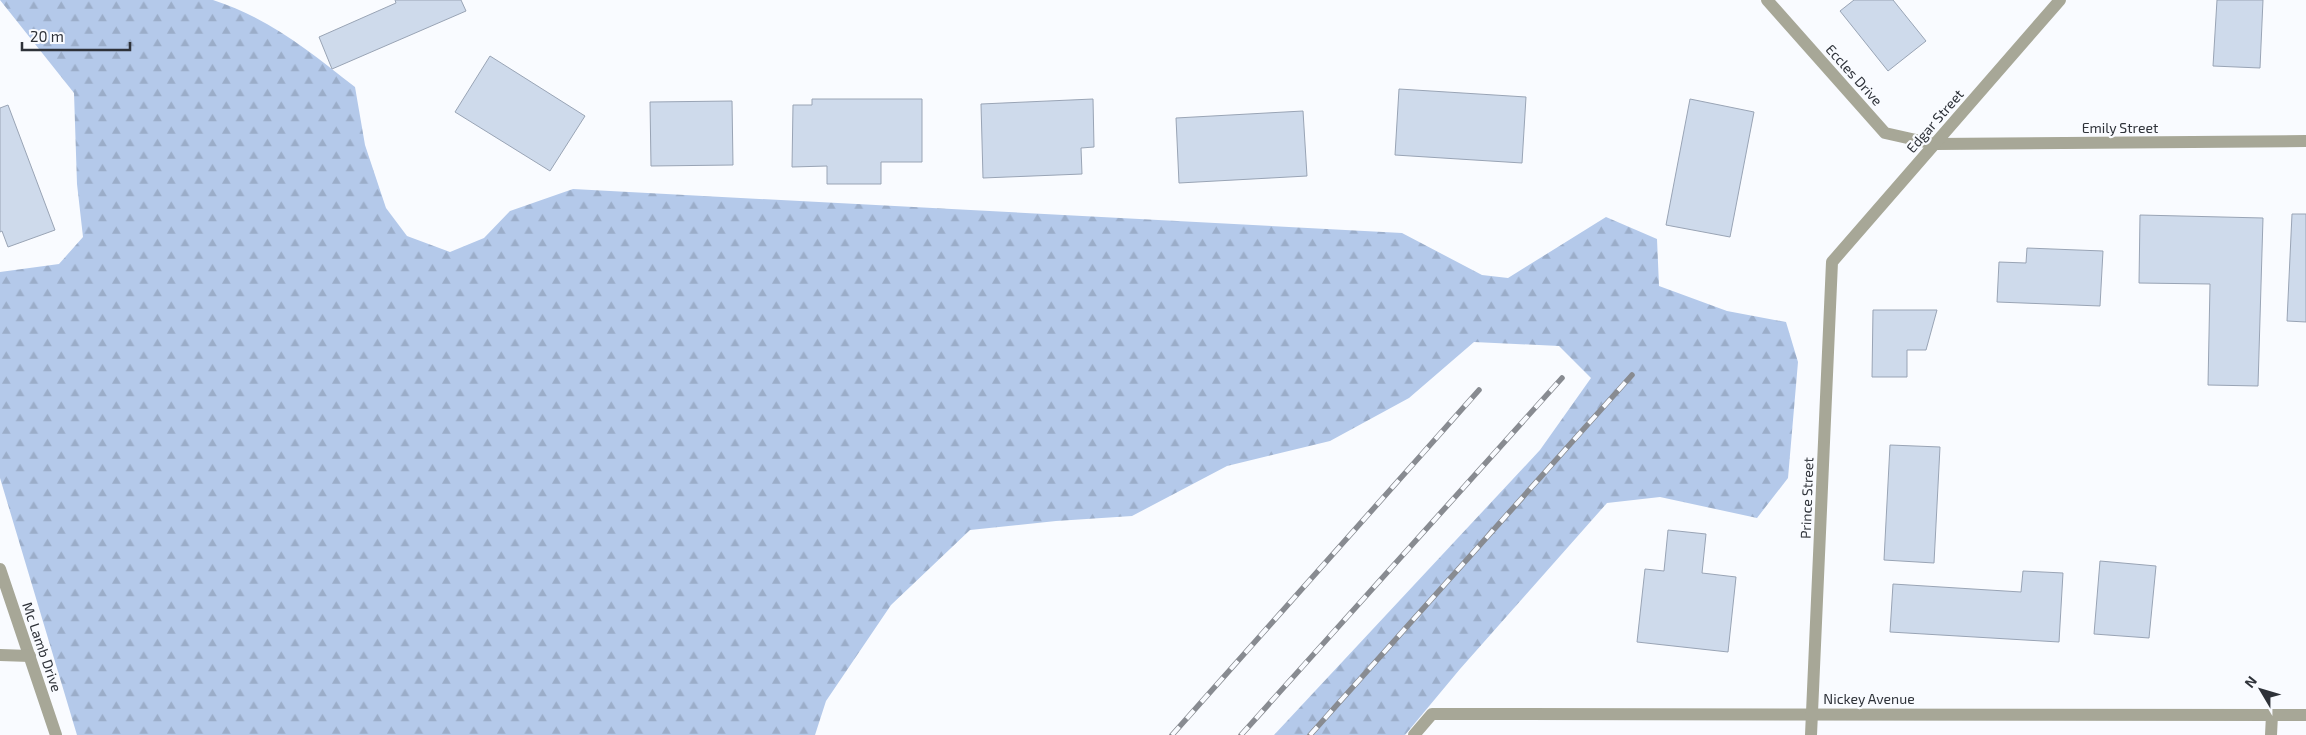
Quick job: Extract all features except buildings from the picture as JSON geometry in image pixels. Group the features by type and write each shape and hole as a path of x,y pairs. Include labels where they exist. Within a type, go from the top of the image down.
{"street":[{"name":"Eccles Drive","path":"1767,0 1885,133 1934,144"},
{"name":"Edgar Street","path":"1832,262 2060,0"},
{"name":"Emily Street","path":"1934,144 2306,141"},
{"name":"Prince Street","path":"1811,735 1832,262"},
{"name":"Mc Lamb Drive","path":"0,569 56,735"},
{"path":"0,656 30,656"},
{"name":"Nickey Avenue","path":"1414,735 1432,714 2306,715"},
{"path":"2271,735 2272,715"}],"green space":[{"path":"0,0 213,0 233,7 270,26 305,48 355,87 365,145 386,208 407,236 450,252 484,238 510,211 573,189 1402,233 1482,275 1508,278 1606,217 1657,239 1659,286 1727,311 1786,322 1798,362 1788,478 1757,518 1660,497 1607,503 1460,669 1405,735 1274,735 1540,450 1591,378 1559,346 1474,342 1409,398 1330,441 1227,466 1132,516 1056,521 970,530 891,605 826,701 815,735 77,735 0,478 0,272 59,264 83,237 77,184 74,93"}],"railway":[{"path":"1310,735 1632,375"},
{"path":"1241,735 1562,378"},
{"path":"1172,735 1479,390"}]}
